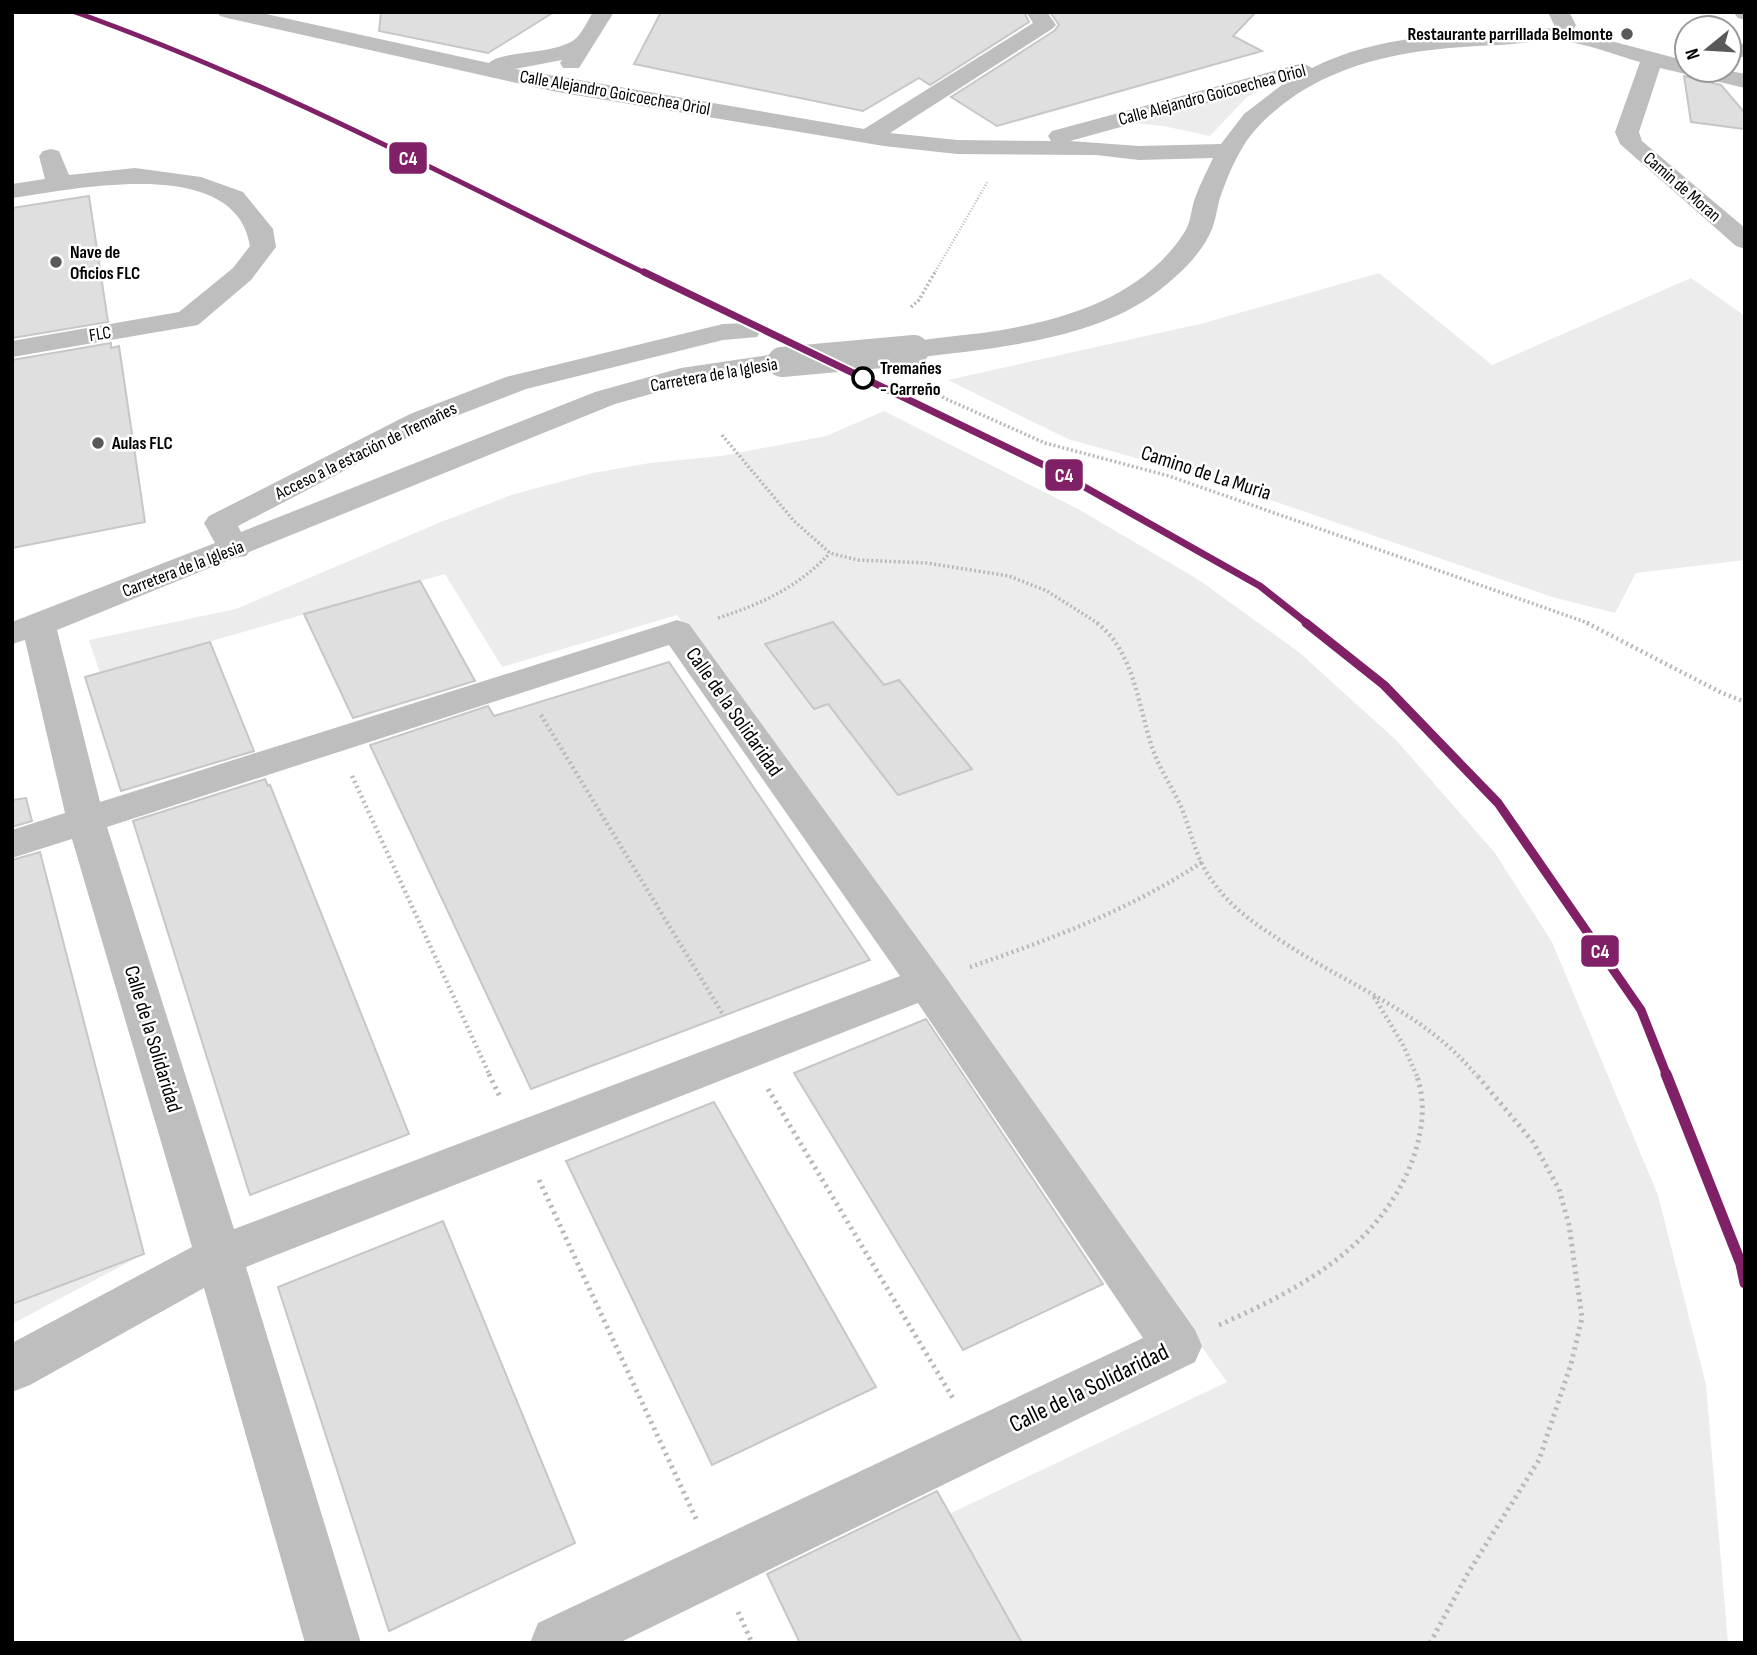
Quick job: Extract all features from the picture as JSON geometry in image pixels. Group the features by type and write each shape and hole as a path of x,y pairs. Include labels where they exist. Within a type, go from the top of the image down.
{"street":[{"name":"Calle Alejandro Goicoechea Oriol","path":"226,12 557,85 869,136 957,147 1097,148 1139,153 1227,151"},
{"path":"557,85 604,12"},
{"path":"869,136 1045,25 1036,12"},
{"path":"1558,12 1565,25 1561,34 1673,65"},
{"name":"Carretera de la Iglesia","path":"26,629 235,549 606,398 681,377 782,362 993,341 1048,329 1100,312 1139,294 1176,261 1198,232 1207,200 1227,151 1241,128 1299,83 1356,58 1394,47 1441,40 1561,34"},
{"path":"475,67 552,56 585,43"},
{"path":"1602,47 1673,49"},
{"name":"Calle Alejandro Goicoechea Oriol","path":"1007,148 1356,58"},
{"name":"Camin de Moran","path":"1652,60 1627,132 1632,144 1745,241"},
{"name":"Calle Alejandro Goicoechea Oriol","path":"1069,134 1148,131 1190,139 1227,151"},
{"name":"Calle Alejandro Goicoechea Oriol","path":"1139,153 1168,165 1189,179 1207,200"},
{"path":"12,191 59,184 51,156"},
{"name":"FLC","path":"12,349 188,320 242,274 263,247 260,229 234,197 192,181 135,175 59,184"},
{"name":"Acceso a la estación de Tremañes","path":"235,549 220,523 420,420 516,383 723,332 747,331"},
{"name":"Calle de la Solidaridad","path":"26,629 219,1256 333,1643"},
{"name":"Calle de la Solidaridad","path":"12,844 677,631 927,983 1177,1346 558,1643"},
{"path":"12,1369 219,1256 927,983"}],"path":[{"path":"902,316 919,300 1007,148"},
{"name":"Camino de La Muria","path":"926,384 944,398 1045,443 1169,476 1362,541 1582,621 1722,693 1745,702"},
{"path":"722,435 794,522 830,553 858,560 927,563 1009,576 1047,591 1077,608 1105,629 1126,659 1153,750 1182,810 1194,849 1212,881 1240,914 1329,972 1409,1015 1455,1049 1498,1097 1533,1142 1559,1189 1569,1224 1582,1318 1571,1364 1539,1460 1468,1573 1430,1643"},
{"path":"677,631 779,595 810,576 830,553"},
{"path":"336,741 752,1643"},
{"path":"927,983 1063,934 1169,886 1202,862"},
{"path":"1177,1346 1318,1276 1360,1242 1394,1203 1414,1162 1421,1131 1423,1095 1412,1059 1374,997"}],"shaded area":[{"path":"1273,83 1247,97 1210,136 1163,126 1131,123"},
{"path":"1379,273 1492,365 1691,278 1745,316 1745,560 1636,573 1615,613 1552,597 1201,476 1068,439 948,380 1204,323"},
{"path":"884,411 1078,509 1199,580 1300,653 1396,740 1495,853 1552,942 1658,1195 1706,1385 1728,1643 1022,1643 949,1514 1227,1382 677,615 502,667 445,574 100,673 89,640 236,609 511,495 593,473 650,463 721,456 826,436"},
{"path":"144,1254 12,1324 12,1304"}],"building":[{"path":"381,12 554,12 488,53 379,31"},
{"path":"661,12 1024,12 1029,22 930,85 919,78 863,111 634,64"},
{"path":"1050,12 1256,12 1233,36 1262,51 997,126 951,97 1054,31 1059,25"},
{"path":"1685,84 1721,85 1745,113 1745,129 1691,122"},
{"name":"Nave de Oficios FLC","path":"89,196 108,322 12,338 12,208"},
{"name":"Aulas FLC","path":"111,343 111,348 119,346 145,522 12,548 12,360"},
{"path":"420,581 475,681 353,718 304,614"},
{"path":"833,622 884,685 899,680 972,769 898,795 828,704 814,709 765,644"},
{"path":"210,642 254,751 121,791 85,677"},
{"path":"669,662 870,960 531,1089 370,745 488,706 494,716"},
{"path":"265,779 268,786 270,785 409,1134 250,1195 133,821"},
{"path":"26,798 32,821 12,827 12,800"},
{"path":"40,852 144,1254 12,1304 12,860"},
{"path":"926,1019 1103,1284 963,1350 794,1073"},
{"path":"714,1102 876,1387 712,1465 566,1161"},
{"path":"443,1221 575,1543 389,1631 278,1287"},
{"path":"937,1491 1022,1643 800,1643 767,1574"}],"transit line":[{"name":"C4","path":"75,12 154,40 244,79 1058,472 1260,586 1384,685 1498,803 1641,1010 1741,1264 1745,1283"}],"place":[{"name":"Restaurante parrillada Belmonte","path":"1627,34"},
{"name":"Nave de Oficios FLC","path":"56,262"},
{"name":"Tremañes - Carreño","path":"863,378"},
{"name":"Aulas FLC","path":"98,443"}]}
